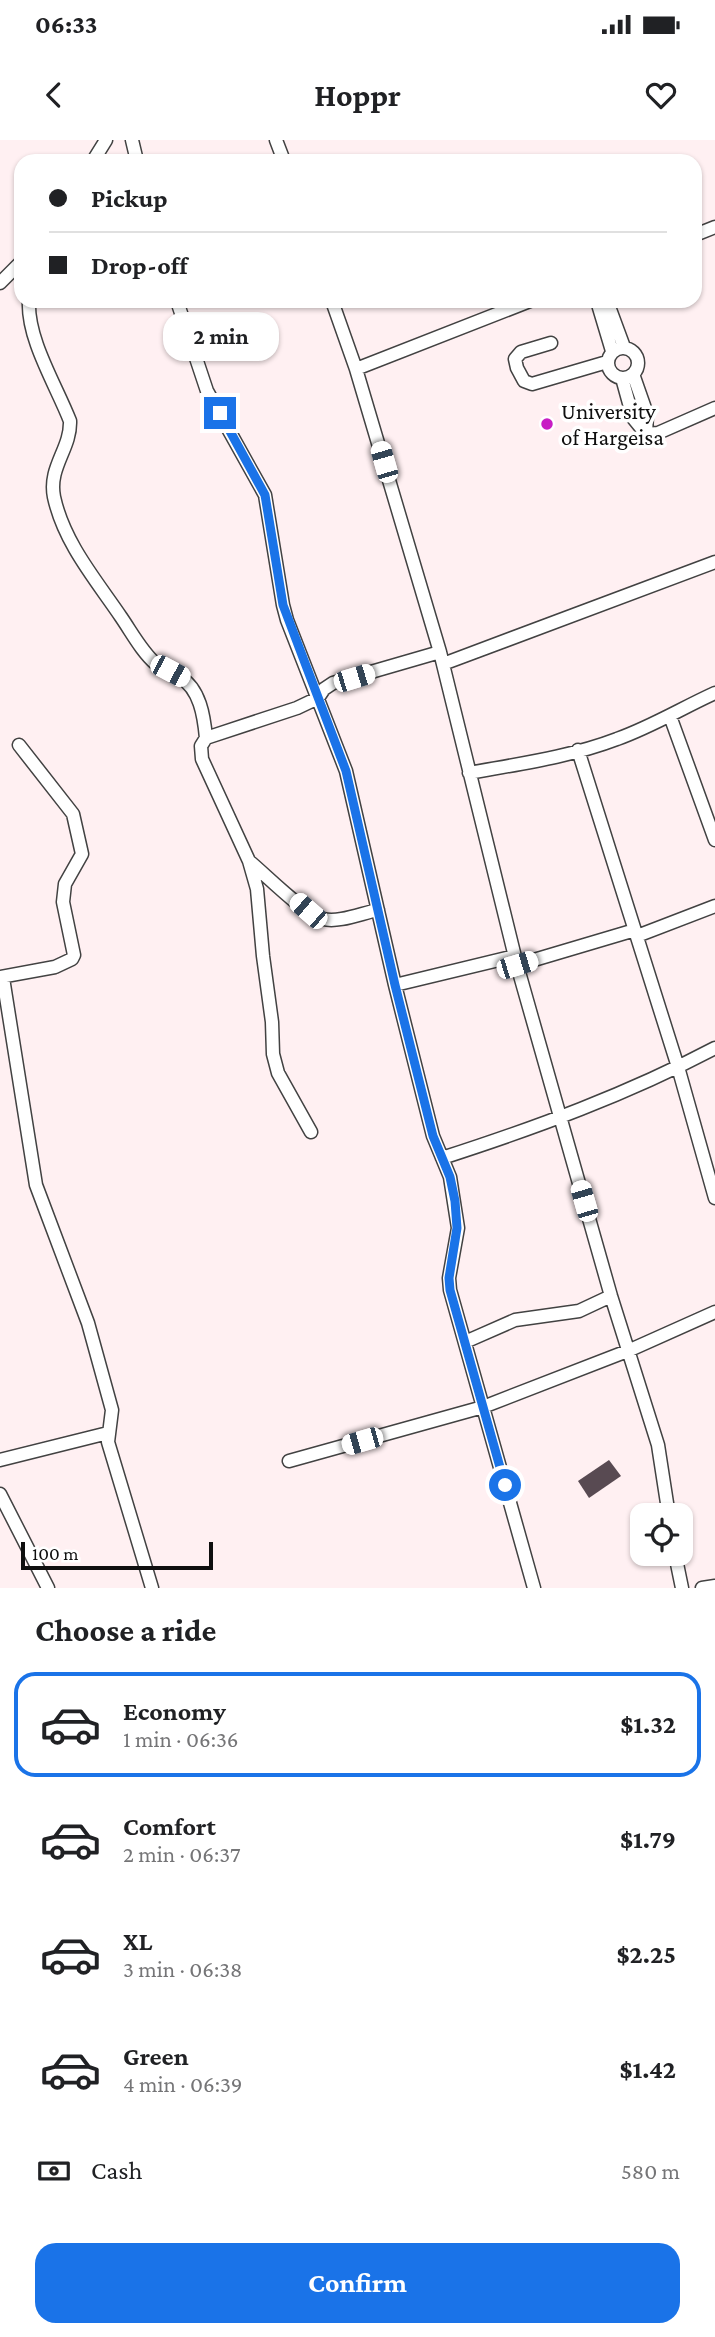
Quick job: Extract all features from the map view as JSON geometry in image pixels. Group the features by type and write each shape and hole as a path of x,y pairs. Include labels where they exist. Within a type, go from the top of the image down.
{"street":[{"path":"0,283 14,269"},
{"path":"29,308 29,319 39,351 70,421 67,442 53,472 54,496 64,526 80,559 139,644 157,665 183,678 194,690 204,716 206,738 201,746 202,759 248,861 257,889 273,1054 278,1073 311,1132"},
{"path":"179,308 207,391 265,495 283,605 346,771 433,1136 450,1177 457,1228 449,1278 450,1290 534,1588"},
{"path":"334,308 356,369 441,658 516,961 611,1296 658,1445 666,1503"},
{"path":"356,369 512,308"},
{"path":"599,308 614,353"},
{"path":"551,344 521,352 515,359 524,381 532,384 614,353 629,349 637,358 637,369 627,376 611,373 614,353 608,308"},
{"path":"627,376 647,414 646,434 658,433 715,408"},
{"path":"206,738 297,708 318,698 333,683 441,658 715,562"},
{"path":"469,773 616,740 715,693"},
{"path":"670,716 715,841"},
{"path":"19,745 73,814 82,853 65,884 63,902 74,955 72,959 55,967 2,977 36,1185 88,1323 112,1410 108,1433 109,1447 152,1588"},
{"path":"578,750 678,1068 715,1199"},
{"path":"248,861 320,918 339,919 377,910"},
{"path":"395,985 636,933 715,906"},
{"path":"442,1158 560,1117 678,1068 715,1048"},
{"path":"465,1342 515,1320 579,1311 611,1296"},
{"path":"289,1461 483,1407 630,1350 715,1312"},
{"path":"0,1460 108,1433"},
{"path":"0,1494 48,1588"},
{"path":"677,1566 682,1588"},
{"path":"702,1588 715,1586"}],"building":[{"path":"609,1460 621,1476 589,1498 578,1481"}],"place":[{"name":"University of Hargeisa","path":"547,424"}],"route":[{"path":"220,413 265,495 287,620 346,771 433,1136 450,1177 457,1228 449,1278 450,1290 505,1485"}]}
